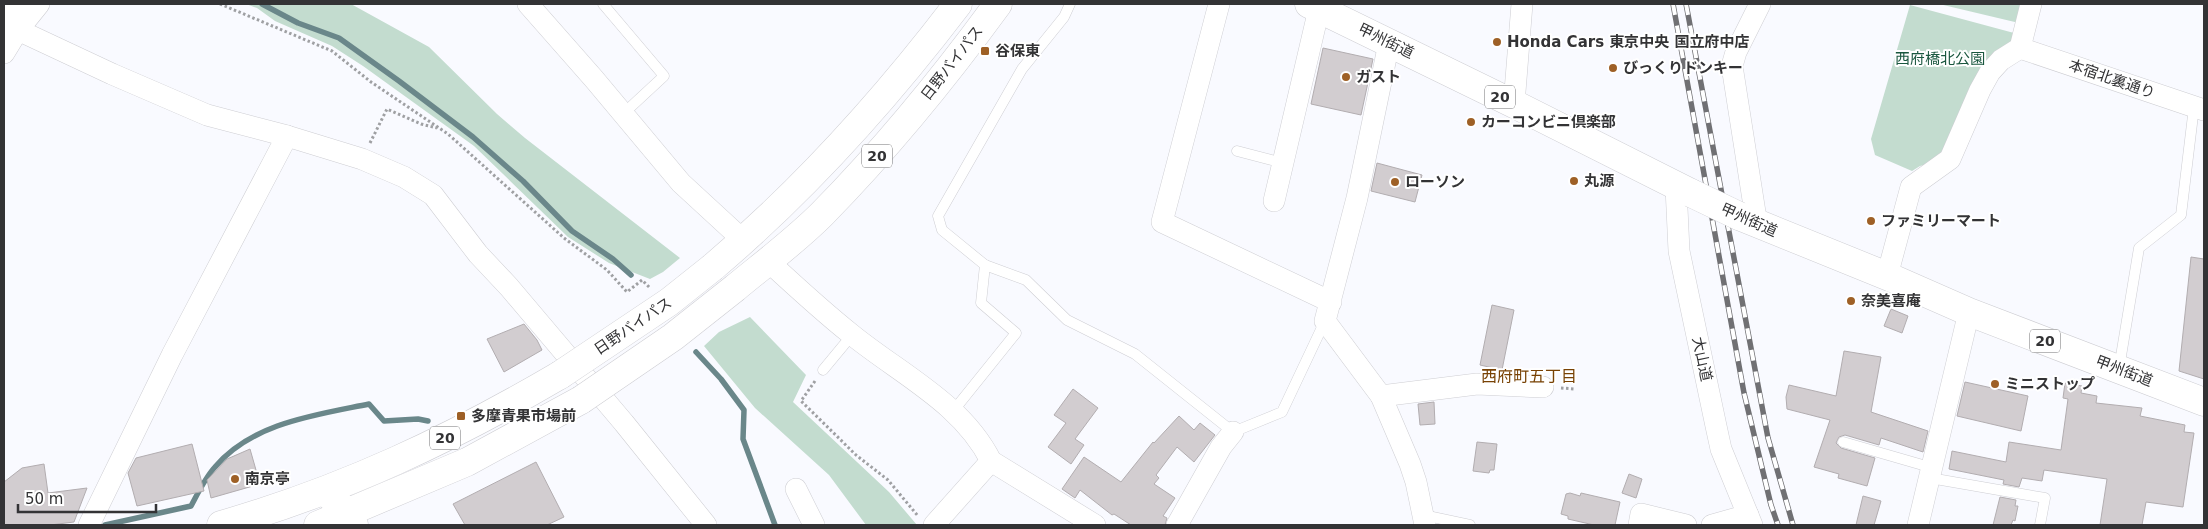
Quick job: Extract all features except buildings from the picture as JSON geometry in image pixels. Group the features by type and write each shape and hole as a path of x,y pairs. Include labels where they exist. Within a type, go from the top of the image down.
{"main road":[{"name":"日野バイパス","path":"221,525 325,491 404,458 466,428 560,375 669,302 744,240 801,187 851,136 920,55 958,4"},
{"name":"日野バイパス","path":"334,522 467,462 581,400 673,336 735,288 820,215 870,164 944,76 998,4"},
{"name":"甲州街道","path":"1314,6 1514,104 1683,190 1748,220 1887,276 1969,312 2204,402"},
{"name":"20","path":"325,491 334,522"}],"street":[{"path":"8,36 17,4"},
{"path":"8,36 39,4"},
{"path":"528,4 681,184 744,240"},
{"path":"1219,4 1162,222 1328,311 1381,396 1410,464 1424,520"},
{"path":"1514,104 1522,4"},
{"path":"1748,220 1732,66 1736,52 1760,4"},
{"path":"1887,276 1911,187 1950,159 1980,90 1990,72 2001,60 2020,48 2032,4"},
{"path":"1274,201 1284,163 1314,6"},
{"path":"8,36 112,74 207,115 287,136 362,159 404,177 433,195 478,254 509,287 624,423 706,525"},
{"path":"1328,311 1357,198 1389,43"},
{"name":"本宿北裏通り","path":"2020,48 2199,109"},
{"path":"89,525 172,356 287,136"},
{"name":"大山道","path":"1683,190 1679,251 1721,449 1750,520"},
{"path":"768,261 852,335 954,410 983,444 991,461 1095,525"},
{"path":"1918,525 1932,473 1969,312"},
{"path":"1381,396 1477,384 1543,388"},
{"path":"1177,525 1221,447 1232,432"},
{"path":"927,522 991,461"},
{"path":"796,489 814,525"},
{"path":"1639,525 1641,514 1686,525"},
{"path":"1712,525 1750,520"}],"lane":[{"path":"603,4 664,76 623,114"},
{"path":"1070,4 1064,17 1022,69 938,216 942,230 985,265 1026,280 1067,320 1135,354 1232,432 1282,412 1328,311"},
{"path":"2118,369 2139,248 2181,215 2199,109"},
{"path":"1237,151 1284,163"},
{"path":"954,410 1016,333 981,303 985,265"},
{"path":"823,370 852,335"},
{"path":"1843,442 1932,473 2045,498 2040,525"},
{"path":"1424,520 1470,525"}],"path":[{"path":"220,4 332,51 371,82 439,128 488,169 564,238 607,270 627,292 642,280 652,291"},
{"path":"362,159 387,109 421,124 439,128"},
{"path":"823,370 801,401 856,455 888,480 927,522"}],"green space":[{"path":"246,4 351,4 429,47 497,114 525,138 680,258 663,272 650,279 609,263 568,237 474,146 363,66 332,46 275,21 257,8"},
{"path":"1939,4 2024,4 2019,23"},
{"name":"西府橋北公園","path":"1910,5 2014,33 2015,40 1948,159 1920,166 1912,171 1875,155 1871,139"},
{"path":"750,317 806,375 793,402 889,492 917,525 866,525 829,475 755,408 704,346 719,332"}],"waterway":[{"path":"262,4 298,23 339,38 399,81 473,137 523,181 572,231 613,259 631,275"},
{"path":"696,352 721,379 744,410 743,439 775,525"},
{"path":"105,525 191,506 208,476 230,452 247,440 286,423 327,412 369,404 384,421 418,419 428,421"}],"railway":[{"path":"1673,4 1744,393 1771,505 1778,525"},
{"path":"1686,4 1768,438 1793,525"}],"place":[{"name":"Honda Cars 東京中央 国立府中店","path":"1497,42"},
{"name":"谷保東","path":"985,51"},
{"name":"びっくりドンキー","path":"1613,68"},
{"name":"ガスト","path":"1346,77"},
{"name":"カーコンビニ倶楽部","path":"1471,122"},
{"name":"丸源","path":"1574,181"},
{"name":"ローソン","path":"1395,182"},
{"name":"ファミリーマート","path":"1871,221"},
{"name":"奈美喜庵","path":"1851,301"},
{"name":"ミニストップ","path":"1995,384"},
{"name":"多摩青果市場前","path":"461,416"},
{"name":"南京亭","path":"235,479"}],"district":[{"name":"西府町五丁目","path":"1529,376"}]}
